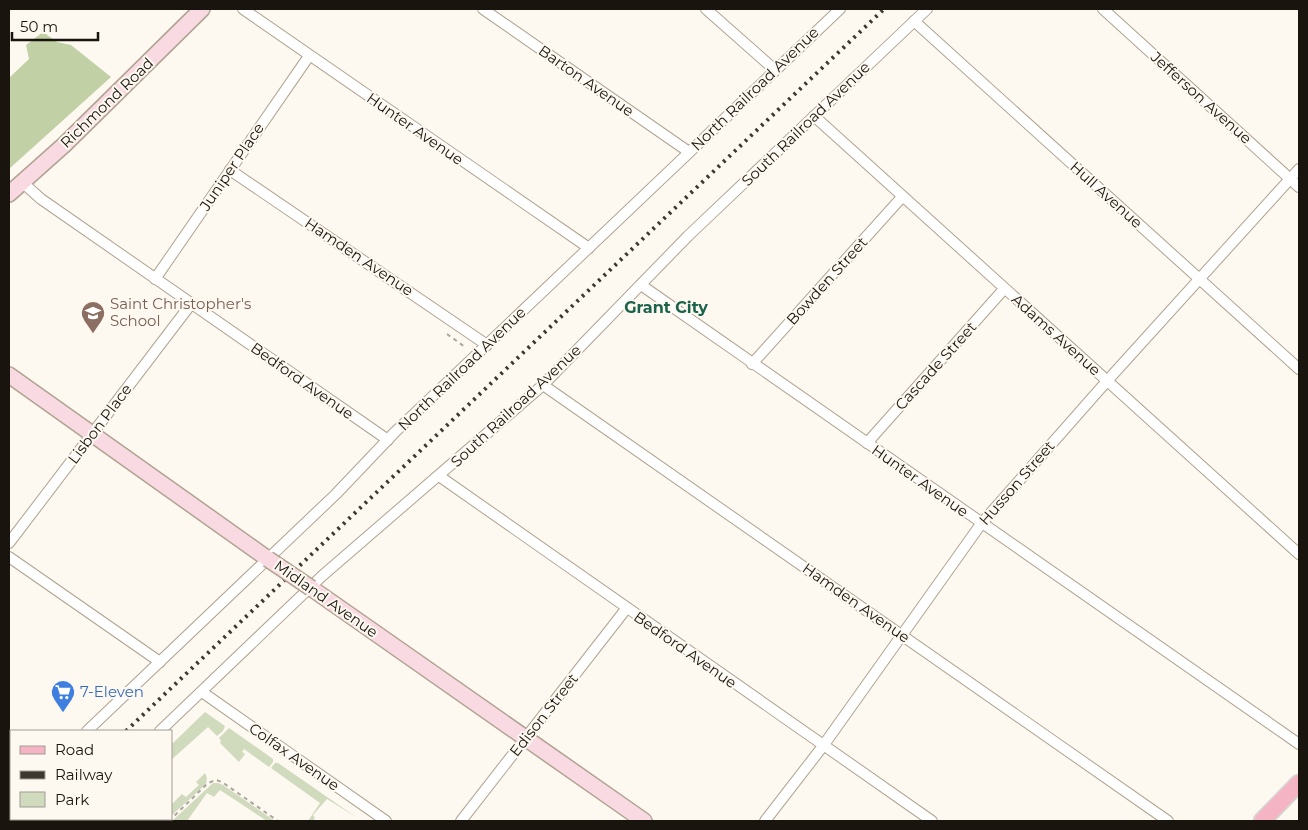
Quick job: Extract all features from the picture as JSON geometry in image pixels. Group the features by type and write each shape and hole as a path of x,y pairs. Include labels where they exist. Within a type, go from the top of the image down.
{"main road":[{"path":"1262,821 1299,783"}],"street":[{"name":"Richmond Road","path":"9,194 64,145 202,9"},
{"name":"Hunter Avenue","path":"243,9 589,248"},
{"name":"Barton Avenue","path":"483,9 689,152"},
{"path":"706,9 775,70"},
{"name":"North Railroad Avenue","path":"88,730 348,482 388,440 487,344 840,9"},
{"name":"South Railroad Avenue","path":"161,730 310,588 543,385 688,236 926,9"},
{"name":"Jefferson Avenue","path":"1103,9 1299,187"},
{"name":"Hull Avenue","path":"914,21 1299,369"},
{"name":"Juniper Place","path":"156,279 309,56"},
{"name":"Adams Avenue","path":"814,116 1299,554"},
{"name":"Husson Street","path":"765,821 823,746 981,524 1299,169"},
{"name":"Hamden Avenue","path":"230,170 487,344"},
{"name":"Bedford Avenue","path":"22,182 41,199 388,440"},
{"name":"Bowden Street","path":"752,364 902,197"},
{"name":"Hunter Avenue","path":"640,285 1299,744"},
{"name":"Cascade Street","path":"867,443 1004,289"},
{"name":"Lisbon Place","path":"9,543 191,304"},
{"name":"Midland Avenue","path":"9,375 644,821"},
{"name":"Hamden Avenue","path":"543,385 1168,821"},
{"name":"Bedford Avenue","path":"439,476 626,609 932,821"},
{"path":"9,558 160,662"},
{"name":"Edison Street","path":"461,821 626,609"},
{"name":"Colfax Avenue","path":"202,692 386,821"}],"path":[{"path":"447,334 466,347"},
{"path":"172,818 208,783 216,780 222,782 278,821"}],"green space":[{"path":"43,32 57,42 71,45 111,77 9,169 9,78 29,59 26,45"},
{"path":"205,712 225,726 223,731 217,736 208,727 172,759 172,744"},
{"path":"229,728 273,759 269,767 244,749 242,752 245,754 239,762 220,743 219,738"},
{"path":"275,763 278,763 356,817 327,799 313,815 315,818 313,821 308,821 320,803 271,768"},
{"path":"205,773 207,778 206,784 172,815 172,804 182,794 186,797 199,785 196,782"},
{"path":"213,783 223,785 275,821 267,821 220,790 214,797 207,793 187,821 172,821"}],"railway":[{"path":"127,730 884,9"}],"place":[{"name":"Saint Christopher's School","path":"93,334"},
{"name":"7-Eleven","path":"63,713"}],"district":[{"name":"Grant City","path":"666,307"}]}
